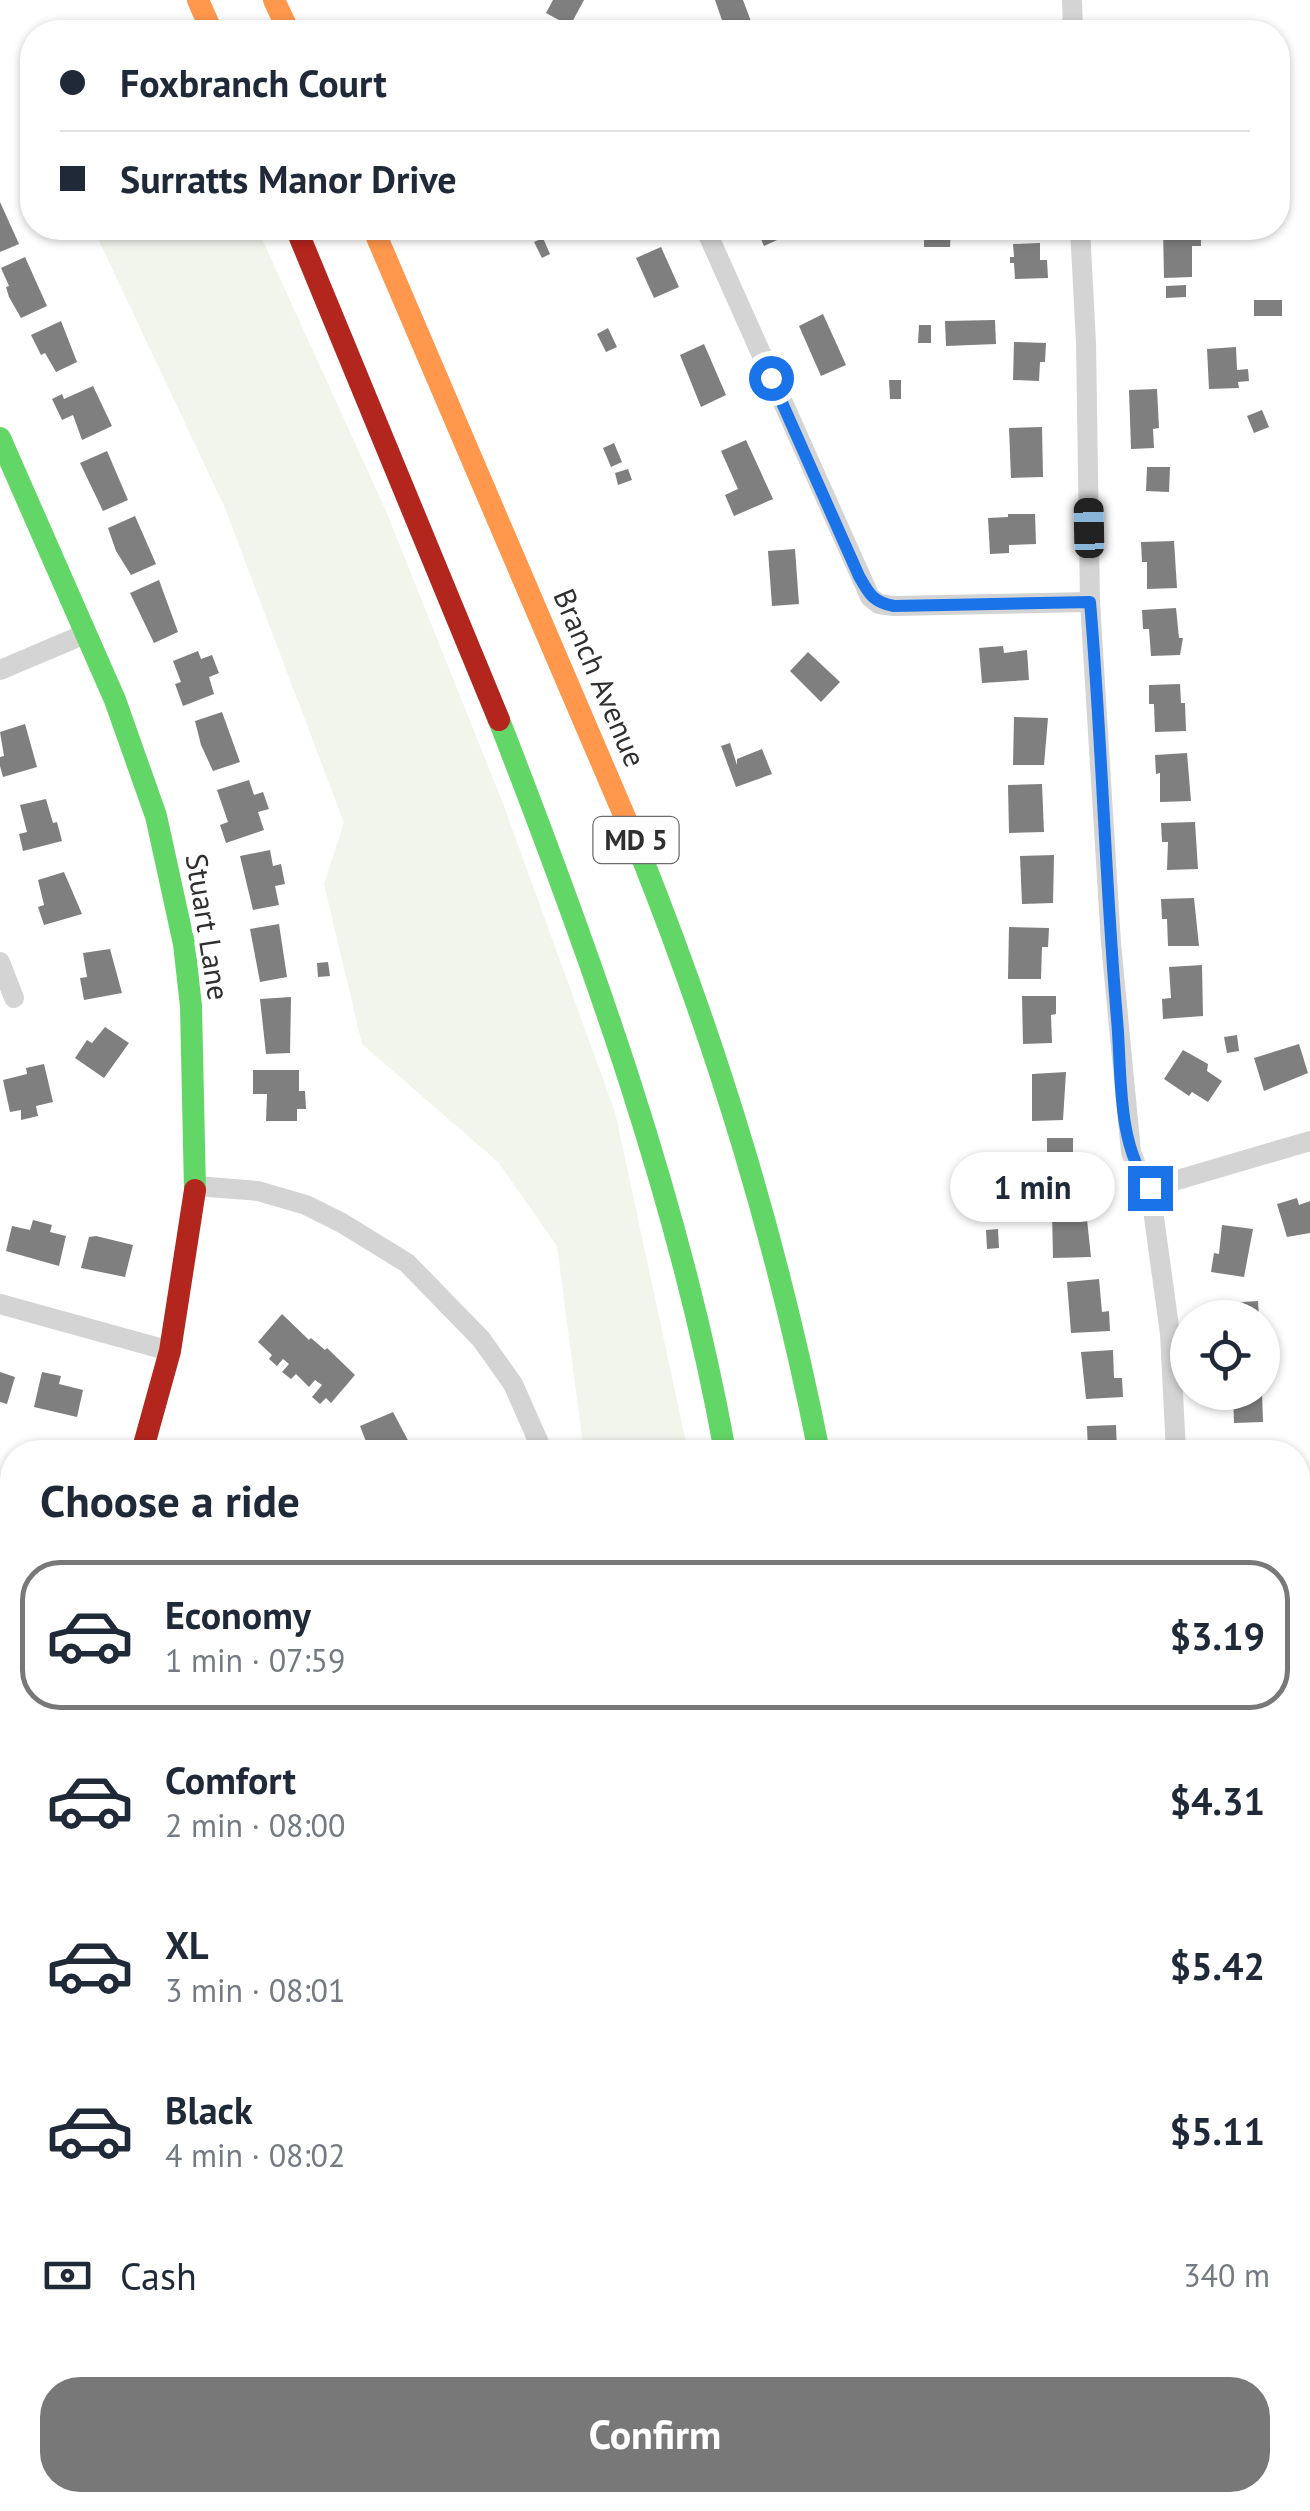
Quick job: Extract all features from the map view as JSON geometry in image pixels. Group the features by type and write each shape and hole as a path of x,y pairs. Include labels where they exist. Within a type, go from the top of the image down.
{"main road":[{"name":"MD 5","path":"301,240 438,565 564,886 664,1196 699,1329 722,1440"},
{"name":"Branch Avenue","path":"377,240 632,830 684,964 722,1068 756,1186 794,1325 816,1440"},
{"name":"Stuart Lane","path":"0,438 115,700 156,816 184,944 191,1006 196,1186 170,1350 145,1440"}],"street":[{"path":"710,240 870,597 879,604 894,606 1090,602"},
{"path":"1080,240 1090,602 1111,943 1131,1152 1139,1174 1150,1188 1170,1334 1175,1440"},
{"path":"0,670 85,634"},
{"path":"0,962 14,998"},
{"path":"1150,1188 1310,1141"},
{"path":"196,1186 258,1191 306,1205 407,1262 481,1339 513,1384 537,1440"},
{"path":"0,1304 170,1350"}],"shaded area":[{"path":"99,240 262,240 386,511 502,801 615,1112 685,1440 582,1440 557,1246 498,1162 362,1044 324,884 344,823 225,508"}],"building":[{"path":"553,0 584,0 573,20 559,20 546,13"},
{"path":"715,0 743,0 750,20 722,20"},
{"path":"0,202 19,244 0,252"},
{"path":"544,240 550,254 542,258 534,242"},
{"path":"924,240 950,240 950,247 924,247"},
{"path":"1163,240 1201,240 1201,246 1192,246 1192,277 1164,278"},
{"path":"1040,243 1040,260 1047,260 1048,278 1015,279 1014,263 1010,263 1010,257 1014,257 1013,244"},
{"path":"661,247 679,287 654,298 636,258"},
{"path":"25,257 47,306 21,318 9,297 1,268"},
{"path":"1186,285 1186,297 1166,298 1166,286"},
{"path":"1254,300 1282,300 1282,316 1254,316"},
{"path":"823,314 846,365 821,376 799,326"},
{"path":"995,320 996,344 946,346 945,321"},
{"path":"61,321 77,362 56,372 31,335"},
{"path":"919,325 931,325 931,343 918,343"},
{"path":"608,328 617,347 606,352 597,334"},
{"path":"1014,342 1046,343 1039,381 1013,380"},
{"path":"704,344 726,395 701,407 680,355"},
{"path":"1236,347 1237,370 1248,369 1249,381 1238,382 1239,388 1209,389 1207,349"},
{"path":"889,380 901,380 901,399 890,399"},
{"path":"93,386 112,426 82,440 73,415 62,420 52,399 62,394 64,399"},
{"path":"1157,389 1159,428 1153,429 1154,448 1131,449 1129,390"},
{"path":"1262,410 1269,427 1254,433 1247,416"},
{"path":"1042,427 1043,477 1011,478 1009,428"},
{"path":"746,440 773,499 734,516 725,495 738,489 721,451"},
{"path":"614,443 622,462 611,467 603,448"},
{"path":"107,451 128,500 103,511 80,463"},
{"path":"1147,467 1170,467 1169,492 1146,491"},
{"path":"628,469 632,480 618,485 615,473"},
{"path":"1035,514 1036,544 1009,545 1009,553 990,554 988,518"},
{"path":"135,516 156,564 131,575 108,528"},
{"path":"1174,541 1177,588 1147,589 1147,562 1142,562 1141,542"},
{"path":"795,549 799,604 772,606 768,551"},
{"path":"159,580 178,632 154,643 130,593"},
{"path":"1176,608 1179,638 1183,638 1180,655 1151,656 1149,629 1143,629 1142,610"},
{"path":"1003,646 1004,653 1027,650 1029,680 982,683 979,648"},
{"path":"198,651 201,659 212,655 219,673 209,677 214,694 183,706 175,684 181,682 173,661"},
{"path":"808,652 840,682 821,702 790,671"},
{"path":"1180,684 1186,731 1155,732 1149,685"},
{"path":"222,712 240,762 213,771 195,721"},
{"path":"1014,717 1048,718 1044,765 1013,765"},
{"path":"25,724 37,767 3,777 0,732"},
{"path":"730,743 737,765 737,759 762,749 772,774 736,787 721,746"},
{"path":"1187,753 1191,801 1160,802 1160,773 1156,774 1155,755"},
{"path":"249,780 254,795 263,792 269,809 258,812 264,830 226,843 220,825 228,822 217,790"},
{"path":"1042,784 1044,832 1009,833 1008,785"},
{"path":"46,799 62,841 23,851 19,834 27,832 20,805"},
{"path":"1195,822 1198,869 1167,870 1168,842 1162,842 1161,823"},
{"path":"270,850 273,866 281,864 285,884 275,886 279,905 253,910 240,856"},
{"path":"1054,855 1053,903 1022,904 1020,856"},
{"path":"64,872 82,914 44,925 38,907 44,905 38,880"},
{"path":"1194,898 1199,946 1168,946 1161,899"},
{"path":"279,924 287,977 260,982 250,929"},
{"path":"1009,927 1049,928 1048,947 1042,947 1041,979 1008,979"},
{"path":"110,949 122,993 84,1000 80,978 87,977 83,953"},
{"path":"328,962 330,976 318,977 317,963"},
{"path":"1202,965 1203,1016 1163,1019 1162,999 1171,998 1169,967"},
{"path":"1022,996 1056,996 1056,1014 1051,1015 1052,1043 1023,1044"},
{"path":"291,997 290,1053 266,1054 260,999"},
{"path":"105,1027 129,1043 104,1078 75,1058 87,1040 92,1043"},
{"path":"1237,1035 1239,1051 1227,1053 1224,1037"},
{"path":"1299,1044 1308,1073 1264,1091 1254,1058"},
{"path":"1183,1050 1208,1064 1207,1071 1222,1081 1208,1102 1192,1092 1189,1096 1164,1079"},
{"path":"44,1064 53,1102 36,1106 38,1116 21,1120 21,1110 10,1112 3,1080 27,1074 26,1068"},
{"path":"253,1070 299,1070 299,1091 305,1091 306,1109 297,1109 297,1121 266,1121 267,1094 253,1094"},
{"path":"1066,1072 1063,1120 1032,1121 1032,1074"},
{"path":"1047,1138 1073,1138 1073,1157 1080,1157 1080,1187 1045,1187 1043,1160 1047,1158"},
{"path":"1297,1198 1299,1205 1310,1201 1310,1233 1287,1237 1277,1204"},
{"path":"1086,1210 1091,1257 1053,1258 1052,1211"},
{"path":"33,1220 52,1225 50,1232 66,1236 59,1266 6,1251 12,1226 30,1230"},
{"path":"1222,1225 1253,1229 1244,1277 1211,1272 1214,1253 1219,1254"},
{"path":"998,1229 999,1248 987,1249 986,1230"},
{"path":"89,1237 133,1245 125,1277 81,1268"},
{"path":"1099,1279 1102,1312 1109,1311 1110,1331 1071,1333 1067,1282"},
{"path":"282,1314 355,1375 331,1403 326,1398 320,1404 312,1397 322,1385 315,1380 309,1387 296,1374 291,1379 282,1372 289,1364 283,1359 277,1366 258,1342"},
{"path":"1113,1350 1114,1378 1122,1378 1123,1397 1086,1399 1081,1352"},
{"path":"0,1372 15,1377 7,1404 0,1402"},
{"path":"42,1372 61,1376 59,1384 83,1390 77,1417 34,1407"},
{"path":"1234,1410 1263,1410 1263,1422 1234,1423"},
{"path":"393,1412 408,1440 365,1440 360,1426"},
{"path":"1116,1425 1117,1440 1088,1440 1087,1426"}],"traffic: fast":[{"path":"0,438 115,700 156,816 184,944 191,1006 195,1190"},
{"path":"499,720 567,898 630,1081 684,1266 723,1440"},
{"path":"639,850 695,999 743,1147 784,1297 816,1440"}],"traffic: slow":[{"path":"198,0 207,20"},
{"path":"274,0 283,20"},
{"path":"378,240 639,850"}],"traffic: jam":[{"path":"301,240 499,720"},
{"path":"145,1440 170,1351 195,1190"}],"route":[{"path":"771,378 859,576 870,597 879,604 1090,602 1125,1111 1131,1152 1139,1174 1150,1188"}]}
